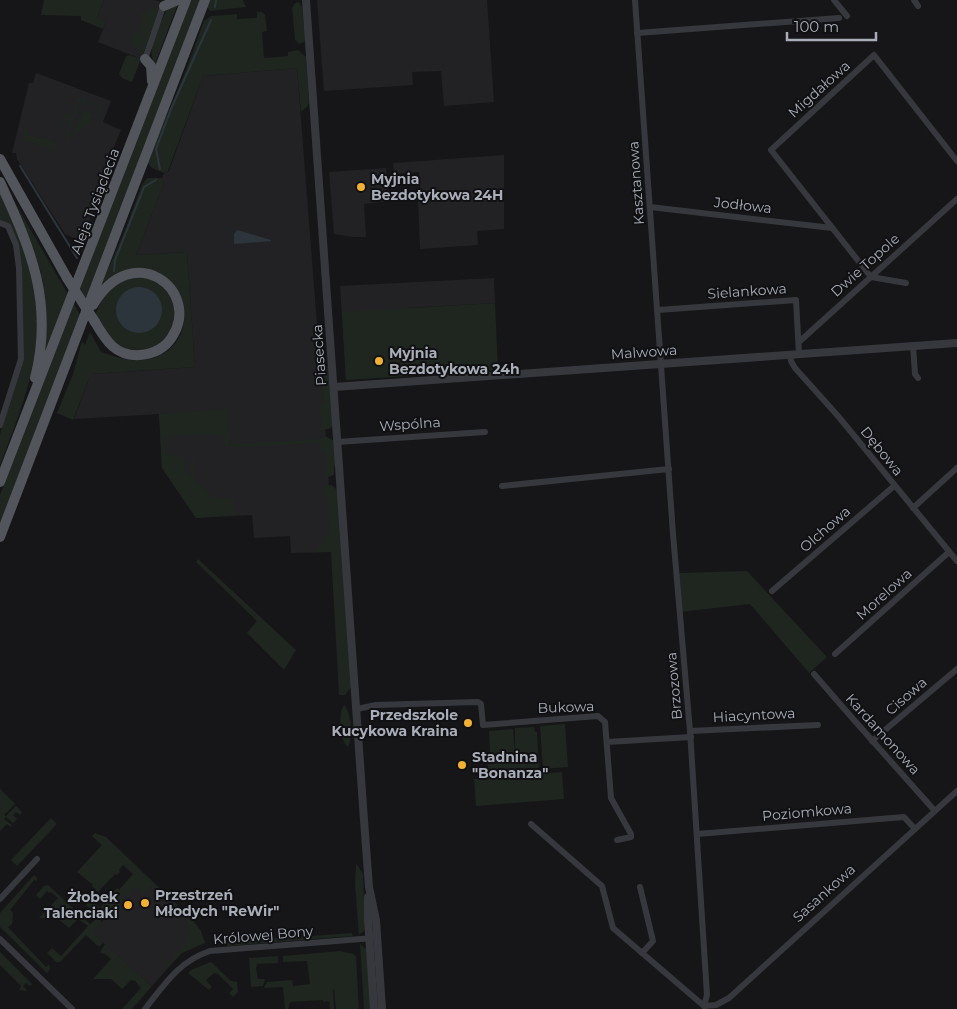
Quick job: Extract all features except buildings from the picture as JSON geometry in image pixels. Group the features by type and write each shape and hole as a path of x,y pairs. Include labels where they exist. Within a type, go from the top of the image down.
{"main road":[{"path":"165,3 178,0"},
{"name":"Aleja Tysiąclecia","path":"26,410 58,334 186,0"},
{"path":"0,537 205,0"},
{"path":"144,59 151,66 152,71 146,104"},
{"path":"0,159 67,278 95,322 108,344 118,351 130,355 146,355 159,350 172,338 178,324 179,310 174,293 165,283 149,274 135,272 118,277 107,285 95,301 81,325"},
{"path":"0,182 30,252 40,295 42,323 40,352 26,410 0,482"}],"street":[{"name":"Piasecka","path":"306,0 369,887 376,920 373,938"},
{"name":"Kasztanowa","path":"634,0 662,364"},
{"path":"834,0 847,16"},
{"path":"144,59 165,3"},
{"path":"637,33 839,18"},
{"name":"Migdałowa","path":"832,228 771,150 874,55 957,161"},
{"name":"Dwie Topole","path":"799,342 957,199"},
{"name":"Jodłowa","path":"650,207 832,228"},
{"path":"0,223 8,226 16,245 20,268 21,359 0,424"},
{"path":"832,228 871,277 906,283"},
{"name":"Sielankowa","path":"658,310 796,300 799,342"},
{"path":"799,342 799,354"},
{"name":"Malwowa","path":"334,387 957,343"},
{"path":"913,345 918,378"},
{"name":"Dębowa","path":"790,354 795,368 838,416 957,561"},
{"name":"Brzozowa","path":"662,364 697,834 707,995 704,1006"},
{"name":"Wspólna","path":"337,442 485,432"},
{"path":"913,508 957,468"},
{"path":"502,486 669,470"},
{"name":"Olchowa","path":"772,591 894,486"},
{"name":"Morelowa","path":"835,654 949,552"},
{"name":"Cisowa","path":"872,741 957,669"},
{"name":"Kardamonowa","path":"814,674 934,810"},
{"name":"Bukowa","path":"357,709 376,706 478,702 481,708 483,725 598,716 605,722 611,798 631,834 631,837 617,840"},
{"name":"Hiacyntowa","path":"690,734 818,725"},
{"path":"607,742 690,734"},
{"name":"Sasankowa","path":"704,1006 716,1005 728,998 957,791"},
{"name":"Poziomkowa","path":"697,834 904,817 915,828"},
{"path":"531,824 602,886 612,928 704,1006"},
{"path":"0,899 37,859"},
{"path":"640,887 653,941 642,953"},
{"path":"373,938 374,1009"},
{"path":"373,938 382,1009"},
{"name":"Królowej Bony","path":"145,1009 178,969 204,953 216,950 373,938"},
{"path":"0,939 72,1009"}],"shaded area":[{"path":"44,0 104,0 97,18 106,22 103,29 81,20 81,16 41,15"},
{"path":"104,0 154,0 161,2 141,59 98,42 106,22 97,19"},
{"path":"190,0 201,0 86,299 79,287"},
{"path":"209,0 243,0 246,7 210,11 207,7"},
{"path":"317,0 487,0 494,102 444,106 441,71 412,72 413,85 324,91"},
{"path":"299,2 302,7 305,39 304,42 299,44 295,40 292,8 295,3"},
{"path":"177,5 155,64 152,52 155,37 167,10"},
{"path":"152,8 160,8 143,55 131,41 132,35 138,32 143,19 142,13"},
{"path":"257,12 262,12 265,15 267,31 262,32 264,58 288,56 288,52 298,50 306,57 309,103 307,107 301,112 297,68 203,76 168,171 164,173 152,168 148,163 149,157 187,68 204,21 211,16 237,14 237,19 257,18"},
{"path":"130,55 141,59 132,82 122,78 119,74 126,56"},
{"path":"297,68 326,439 331,552 291,553 290,536 254,538 252,515 196,518 162,468 159,414 74,419 91,374 195,367 187,252 136,255 164,183 162,178 164,173 169,171 203,76"},
{"path":"36,73 111,101 103,122 121,130 105,168 106,179 81,241 65,234 17,159 16,153 12,153 29,83 33,83"},
{"path":"77,97 82,99 80,102 77,102 75,108 78,109 69,130 71,131 70,134 72,135 82,111 97,116 99,113 99,108 95,105 86,102 85,106 81,105 83,99 99,106 102,112 96,119 93,116 90,119 92,122 65,140 69,122 63,120 60,128 58,126 65,113 73,116 75,109 72,107"},
{"path":"26,128 30,135 40,139 43,137 58,143 54,150 22,140"},
{"path":"504,155 504,229 477,231 478,245 420,249 418,200 421,199 419,172 394,174 393,163"},
{"path":"386,168 388,201 364,204 366,237 334,234 329,172"},
{"path":"147,178 162,178 164,183 136,255 187,252 195,367 91,374 73,420 57,413 73,374 82,341 85,345 90,332 101,352 132,360 143,360 166,352 180,336 184,317 181,298 170,281 153,271 130,270 102,283 142,185"},
{"path":"7,189 69,296 43,360 45,309 41,272 32,244"},
{"path":"0,191 29,260 36,289 37,329 32,369 27,388 0,466 0,435 2,425 22,359 14,235 0,220"},
{"path":"237,230 271,241 234,244 234,234"},
{"path":"143,277 161,286 171,299 174,307 172,325 169,333 156,346 148,350 126,349 111,341 95,315 103,297 121,280"},
{"path":"494,278 495,303 407,308 413,375 346,380 340,286"},
{"path":"139,287 152,291 158,297 162,310 158,323 152,329 139,333 126,329 120,323 116,310 120,297 126,291"},
{"path":"495,303 498,370 346,380 342,312"},
{"path":"74,304 80,315 0,528 0,495"},
{"path":"325,364 328,367 333,423 331,428 321,431 319,404 323,403 320,365"},
{"path":"228,409 230,445 327,437 334,441 336,466 334,467 334,474 330,477 323,474 326,474 325,450 320,450 320,443 225,447 223,437 220,434 167,436 164,440 166,454 181,456 184,459 185,471 191,476 190,461 194,461 195,480 216,499 233,498 233,515 196,518 162,468 159,414"},
{"path":"332,485 338,491 351,687 345,695 339,695 331,552 315,552 315,548 322,545 325,537 329,537 327,494 322,494 325,486"},
{"path":"198,559 296,650 284,670 247,633 257,621 196,562"},
{"path":"747,571 827,657 809,673 750,604 680,612 677,577 680,573"},
{"path":"344,705 349,714 351,726 351,738 348,747 343,739 340,727"},
{"path":"565,724 568,767 543,769 540,726"},
{"path":"534,727 535,732 537,732 539,769 488,774 487,755 490,754 489,731 513,729 515,753 515,728"},
{"path":"562,772 564,799 476,806 474,779"},
{"path":"0,787 15,804 4,815 6,816 16,806 22,812 20,815 16,812 13,815 17,819 13,823 6,817 4,819 12,825 11,827 7,824 0,831"},
{"path":"51,818 57,824 17,866 11,860"},
{"path":"95,833 106,837 192,919 201,931 205,943 182,953 168,967 166,965 188,940 185,937 190,927 186,921 188,919 151,885 142,894 134,887 103,921 86,905 91,900 100,908 117,888 119,890 133,874 123,865 119,870 120,872 117,875 115,874 98,892 93,885 77,872 102,845 92,836"},
{"path":"356,863 363,874 365,930 359,935 355,884"},
{"path":"34,875 37,881 34,880 10,910 13,913 12,924 8,927 46,967 49,964 50,969 47,973 0,927 0,913"},
{"path":"143,876 201,931 152,986 92,933"},
{"path":"48,885 90,924 98,918 102,922 93,933 103,943 99,947 86,935 60,962 56,962 47,953 52,948 61,956 88,926 78,919 69,928 57,918 39,918 58,898 47,891 40,899 36,895 44,886"},
{"path":"352,933 353,936 227,946 227,942"},
{"path":"105,944 152,986 132,1009 122,1009 141,988 135,981 131,980 122,989 111,979 93,979 111,959 100,952"},
{"path":"360,944 366,949 372,1009 364,1009"},
{"path":"340,951 353,954 356,957 359,1009 336,1009 333,989 334,1009 330,1009 329,1001 323,1002 323,1000 290,1002 288,1009 285,1009 283,987 264,988 267,982 292,980 293,986 310,984 307,961 283,962 283,956"},
{"path":"0,952 32,984 30,986 26,983 23,986 26,991 19,990 21,986 0,965"},
{"path":"278,956 278,963 257,964 258,979 265,979 263,986 251,987 249,958"},
{"path":"211,962 231,981 237,982 238,992 233,997 229,993 233,989 218,974 214,973 206,980 212,987 209,990 188,973"}],"waterway":[{"path":"215,7 216,0"},
{"path":"160,169 156,149 171,109 211,20"},
{"path":"20,166 77,258"},
{"path":"114,271 115,260 144,187 156,180"}],"place":[{"name":"Myjnia Bezdotykowa 24H","path":"361,187"},
{"name":"Myjnia Bezdotykowa 24h","path":"379,361"},
{"name":"Przedszkole Kucykowa Kraina","path":"468,723"},
{"name":"Stadnina \"Bonanza\"","path":"462,765"},
{"name":"Przestrzeń Młodych \"ReWir\"","path":"145,903"},
{"name":"Żłobek Talenciaki","path":"128,905"}]}
